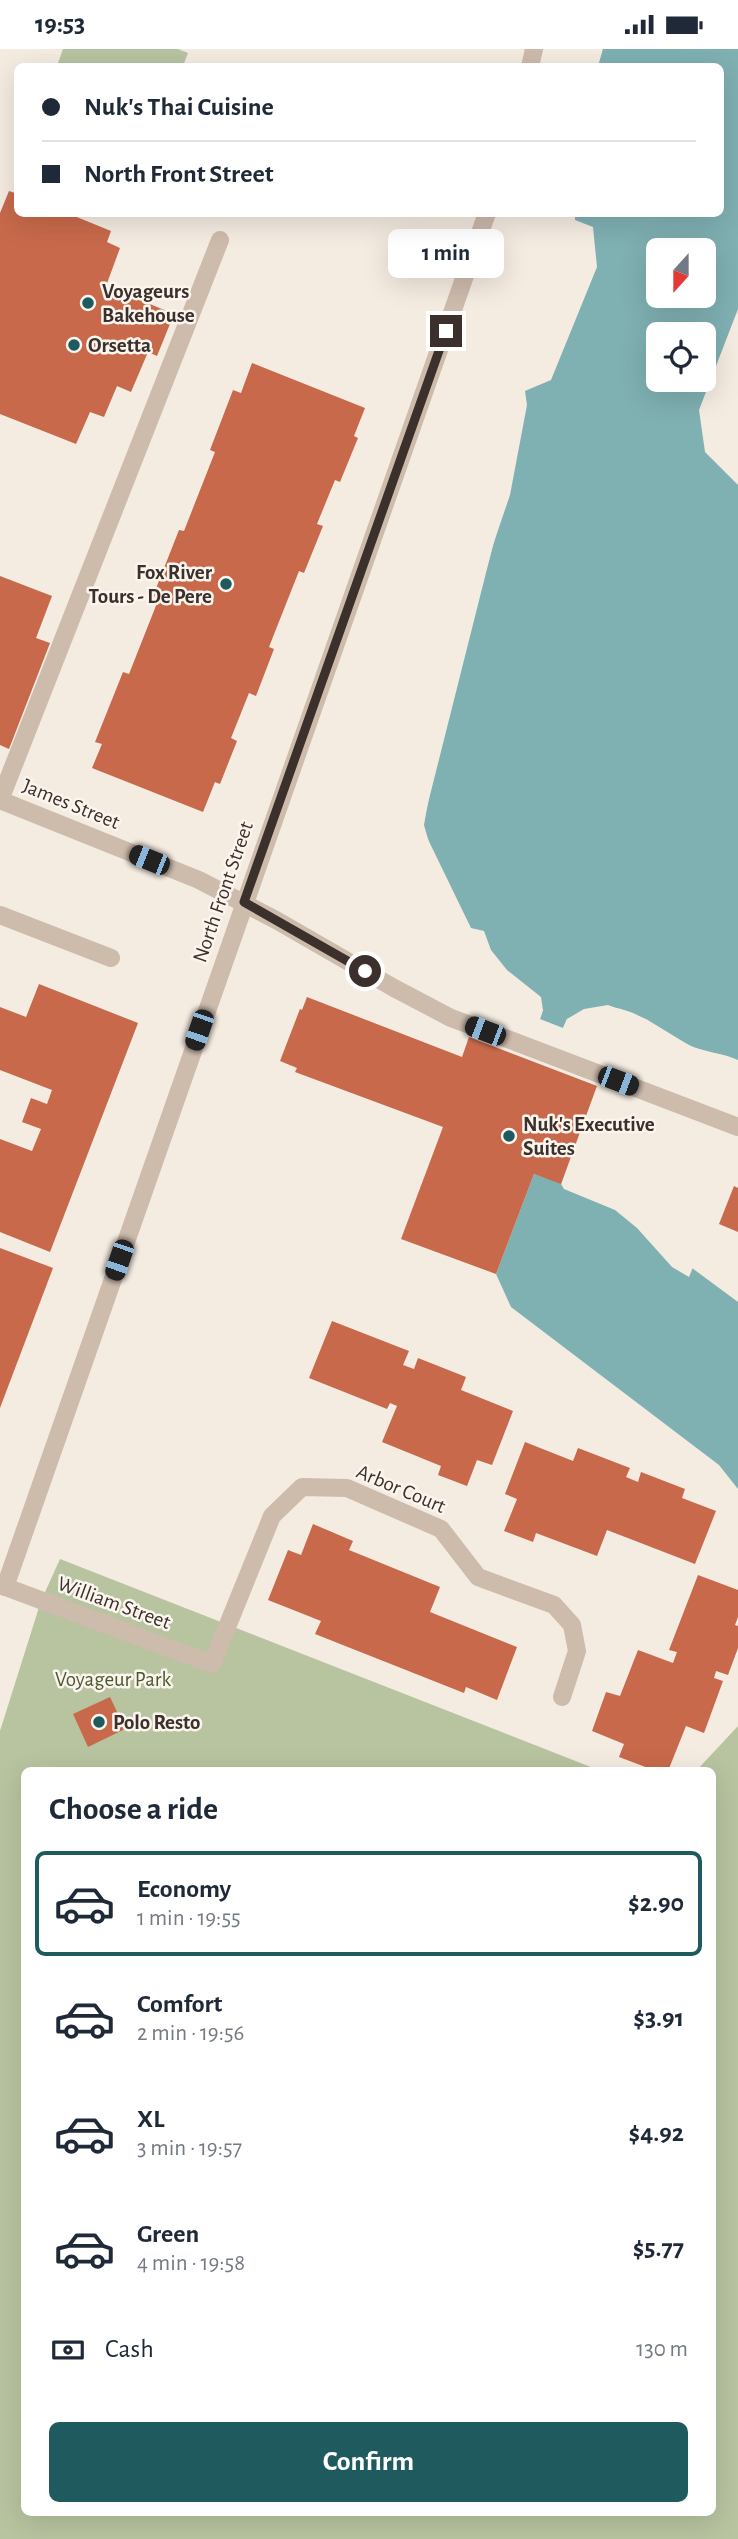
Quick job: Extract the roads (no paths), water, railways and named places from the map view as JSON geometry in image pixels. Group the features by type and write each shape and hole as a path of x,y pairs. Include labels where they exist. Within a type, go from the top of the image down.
{"street":[{"name":"North Front Street","path":"2,1586 486,217"},
{"path":"0,800 220,240"},
{"name":"James Street","path":"0,800 199,880 244,902 452,1018 738,1127"},
{"path":"0,915 111,958"},
{"name":"Arbor Court","path":"212,1664 272,1516 302,1487 347,1488 441,1529 478,1577 554,1605 572,1625 578,1651 562,1697"},
{"name":"William Street","path":"2,1586 212,1664"}],"water":[{"path":"603,49 738,49 738,309 716,366 716,322 646,322 646,392 706,392 699,410 705,452 738,485 738,1060 691,1046 638,1015 616,1008 603,1007 585,1012 567,1019 563,1028 540,1019 543,1010 528,988 509,976 471,934 430,846 424,825 439,741 507,495 524,410 525,391 551,380 597,267 593,227 575,220 575,217 724,217 724,63 599,63"},
{"path":"568,1165 583,1181 632,1209 673,1261 692,1268 738,1302 738,1489 719,1465 511,1307 496,1274 534,1174 561,1183"}],"place":[{"name":"Voyageurs Bakehouse","path":"88,303"},
{"name":"Orsetta","path":"74,345"},
{"name":"Fox River Tours - De Pere","path":"226,584"},
{"name":"Nuk's Executive Suites","path":"509,1136"},
{"name":"Polo Resto","path":"99,1722"}],"park label":[{"name":"Voyageur Park","path":"113,1679"}]}
